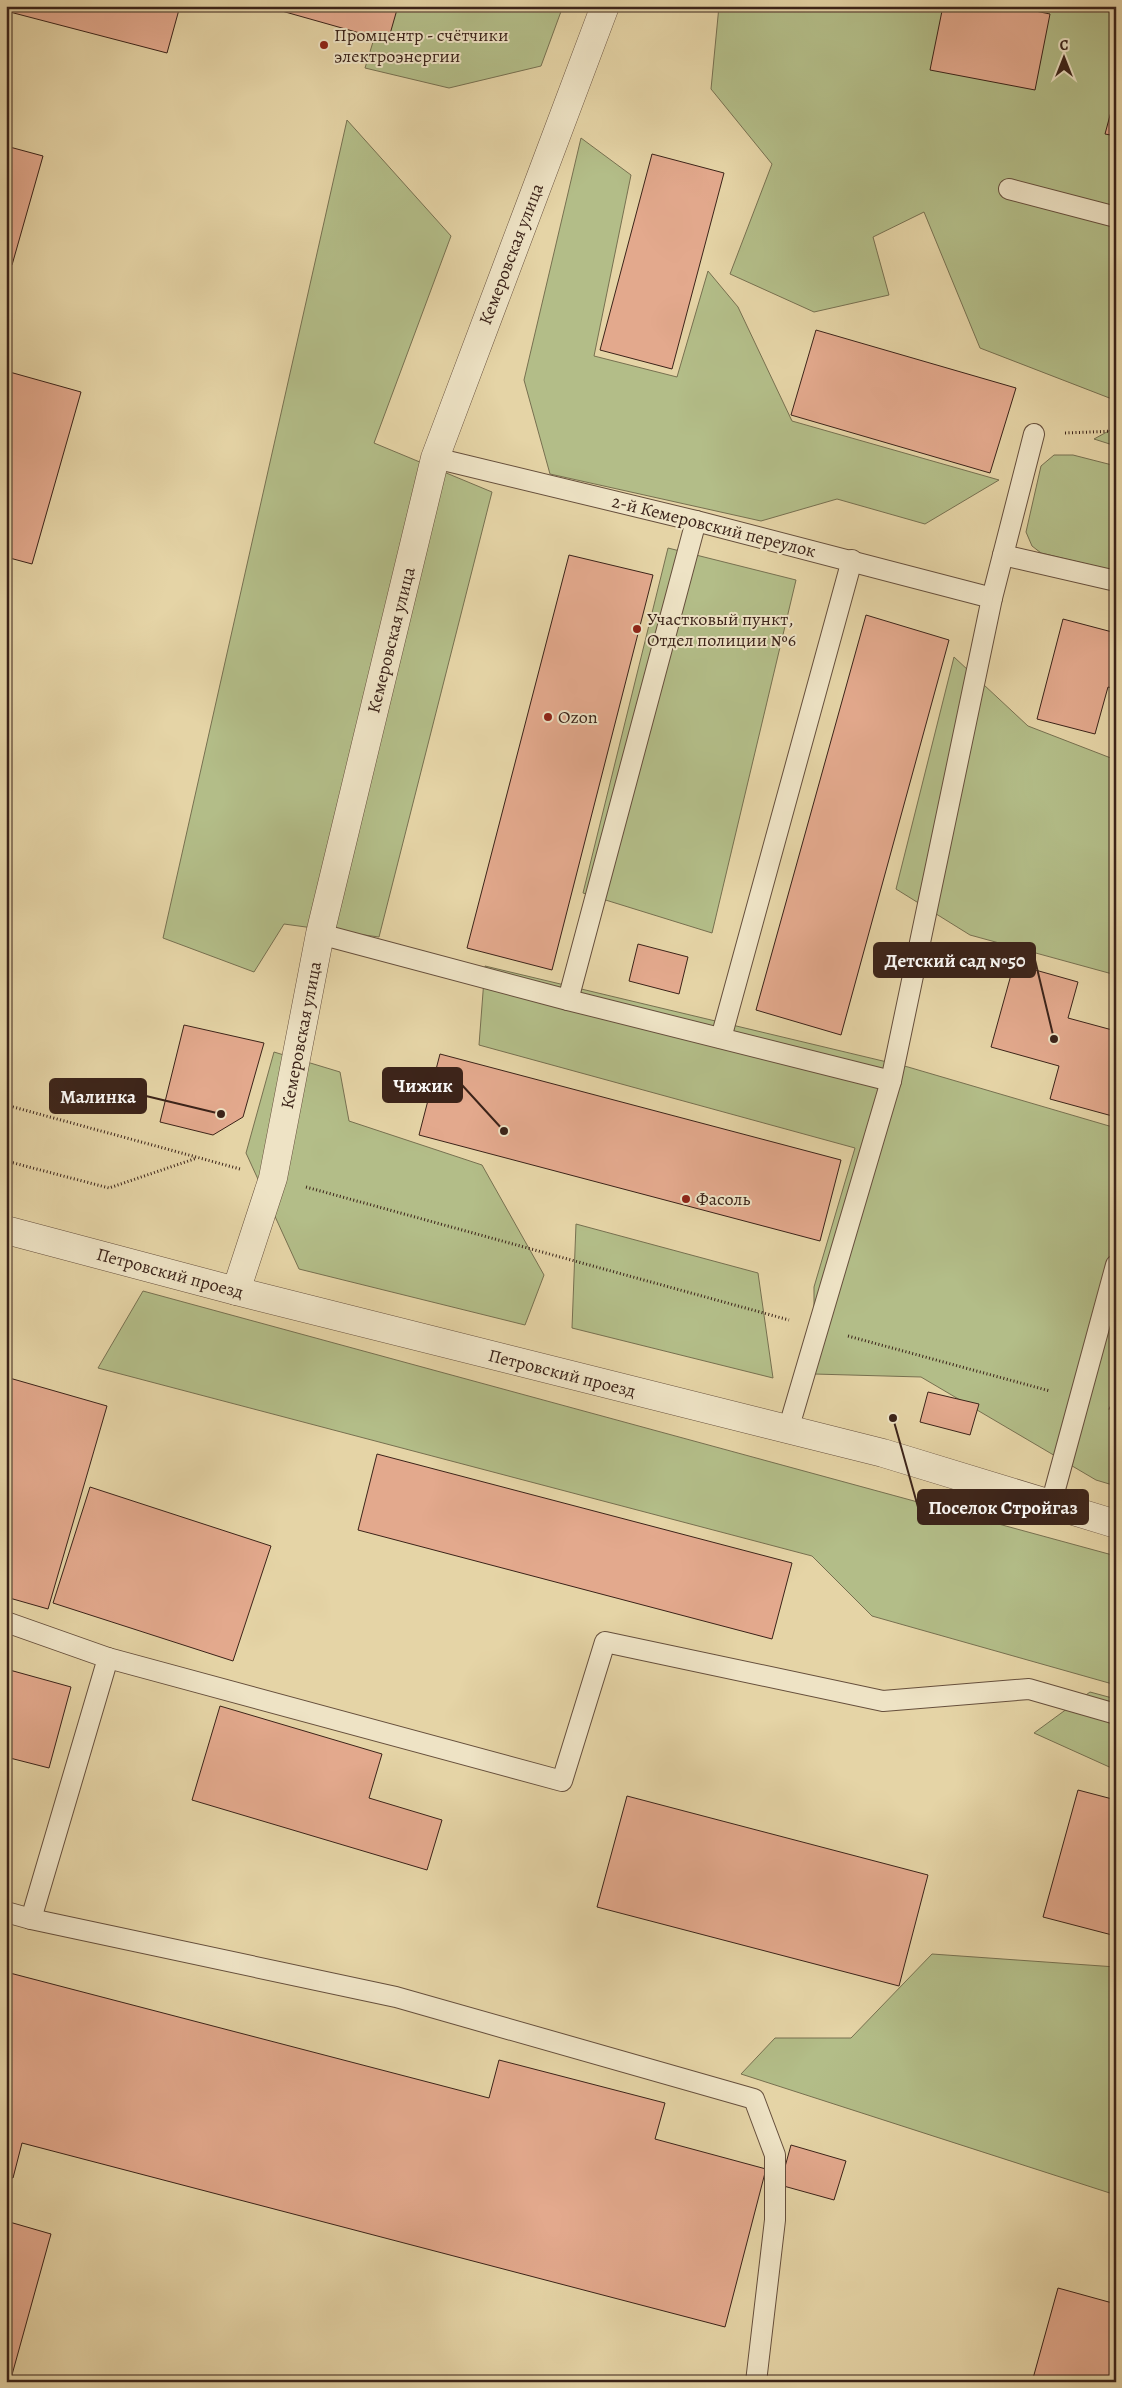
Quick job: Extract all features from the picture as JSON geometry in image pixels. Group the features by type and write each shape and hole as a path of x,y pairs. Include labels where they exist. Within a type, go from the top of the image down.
{"street":[{"name":"Кемеровская улица","path":"236,1291 272,1178 320,934 435,458 605,6"},
{"name":"Петровский проезд","path":"6,1230 236,1291 883,1454 1116,1524"}],"lane":[{"path":"1009,189 1116,217"},
{"path":"788,1430 891,1081 992,598 1034,434"},
{"name":"2-й Кемеровский переулок","path":"435,458 852,560 992,598"},
{"path":"568,1000 696,521"},
{"path":"1003,555 1116,581"},
{"path":"721,1038 852,560"},
{"path":"320,934 568,1000 891,1081"},
{"path":"1051,1504 1116,1265"},
{"path":"6,1622 108,1658 562,1781 605,1642 883,1701 1029,1689 1116,1714"},
{"path":"30,1919 108,1658"},
{"path":"6,1912 30,1919 396,1997 754,2099 775,2155 775,2220 756,2382"}],"path":[{"path":"1034,434 1116,431"},
{"path":"6,1105 1116,1410"},
{"path":"6,1161 109,1188 198,1158"}],"green space":[{"path":"384,6 563,6 541,66 449,88 365,68"},
{"path":"719,6 1116,6 1116,396 1112,399 980,348 924,212 873,237 889,295 814,312 730,274 772,164 711,89"},
{"path":"347,120 451,236 374,443 492,492 379,937 284,924 254,972 163,938"},
{"path":"581,138 631,175 594,356 677,377 708,271 738,307 792,421 999,480 925,524 837,499 761,521 550,474 524,380"},
{"path":"1116,427 1116,446 1094,439"},
{"path":"1054,455 1073,455 1116,466 1116,571 1041,553 1032,546 1026,532 1041,466"},
{"path":"668,548 796,580 712,933 583,893"},
{"path":"954,657 1028,726 1116,760 1116,975 970,935 896,889"},
{"path":"485,966 908,1067 1116,1128 1116,1486 1096,1480 921,1377 814,1374 814,1287 855,1148 479,1045"},
{"path":"274,1052 340,1072 349,1121 482,1165 544,1275 525,1325 299,1269 246,1153"},
{"path":"576,1224 758,1273 773,1378 572,1328"},
{"path":"143,1291 1116,1556 1116,1685 872,1616 812,1556 98,1368"},
{"path":"1090,1692 1116,1699 1116,1770 1034,1733"},
{"path":"932,1954 1116,1967 1116,2195 741,2074 775,2038 851,2038"}],"building":[{"path":"6,6 180,6 167,53 6,11"},
{"path":"264,6 398,6 388,41"},
{"path":"943,6 1011,6 1050,14 1035,90 930,70"},
{"path":"1116,93 1116,136 1105,134"},
{"path":"6,146 43,156 12,265 6,264"},
{"path":"652,154 724,173 672,369 600,350"},
{"path":"816,330 1016,388 990,473 791,415"},
{"path":"6,371 81,392 32,564 6,557"},
{"path":"569,555 653,575 552,970 467,948"},
{"path":"866,615 949,640 841,1035 756,1010"},
{"path":"1063,619 1116,633 1116,689 1108,687 1095,734 1037,719"},
{"path":"638,944 688,957 679,994 629,981"},
{"path":"1014,964 1078,982 1068,1018 1116,1031 1116,1117 1050,1099 1059,1066 991,1047"},
{"path":"184,1025 264,1043 243,1117 213,1135 160,1122"},
{"path":"440,1054 841,1160 820,1241 419,1135"},
{"path":"6,1377 107,1406 48,1609 6,1597"},
{"path":"928,1392 979,1404 970,1435 920,1422"},
{"path":"377,1454 792,1563 772,1639 358,1530"},
{"path":"90,1487 271,1546 233,1661 53,1603"},
{"path":"6,1669 71,1687 49,1768 6,1757"},
{"path":"220,1706 382,1754 369,1798 442,1820 427,1870 192,1800"},
{"path":"1078,1790 1116,1800 1116,1936 1043,1917"},
{"path":"627,1796 928,1875 899,1986 597,1907"},
{"path":"6,1972 489,2098 499,2060 665,2103 655,2139 766,2169 725,2327 22,2143 13,2178 6,2176"},
{"path":"791,2145 846,2161 834,2200 780,2185"},
{"path":"6,2221 51,2234 10,2382 6,2382"},
{"path":"1058,2288 1116,2304 1116,2382 1032,2382"}],"place":[{"name":"Промцентр - счётчики электроэнергии","path":"324,45"},
{"name":"Участковый пункт, Отдел полиции №6","path":"637,629"},
{"name":"Ozon","path":"548,717"},
{"name":"Детский сад №50","path":"1054,1039"},
{"name":"Малинка","path":"221,1114"},
{"name":"Чижик","path":"504,1131"},
{"name":"Фасоль","path":"686,1199"},
{"name":"Поселок Стройгаз","path":"893,1418"}]}
